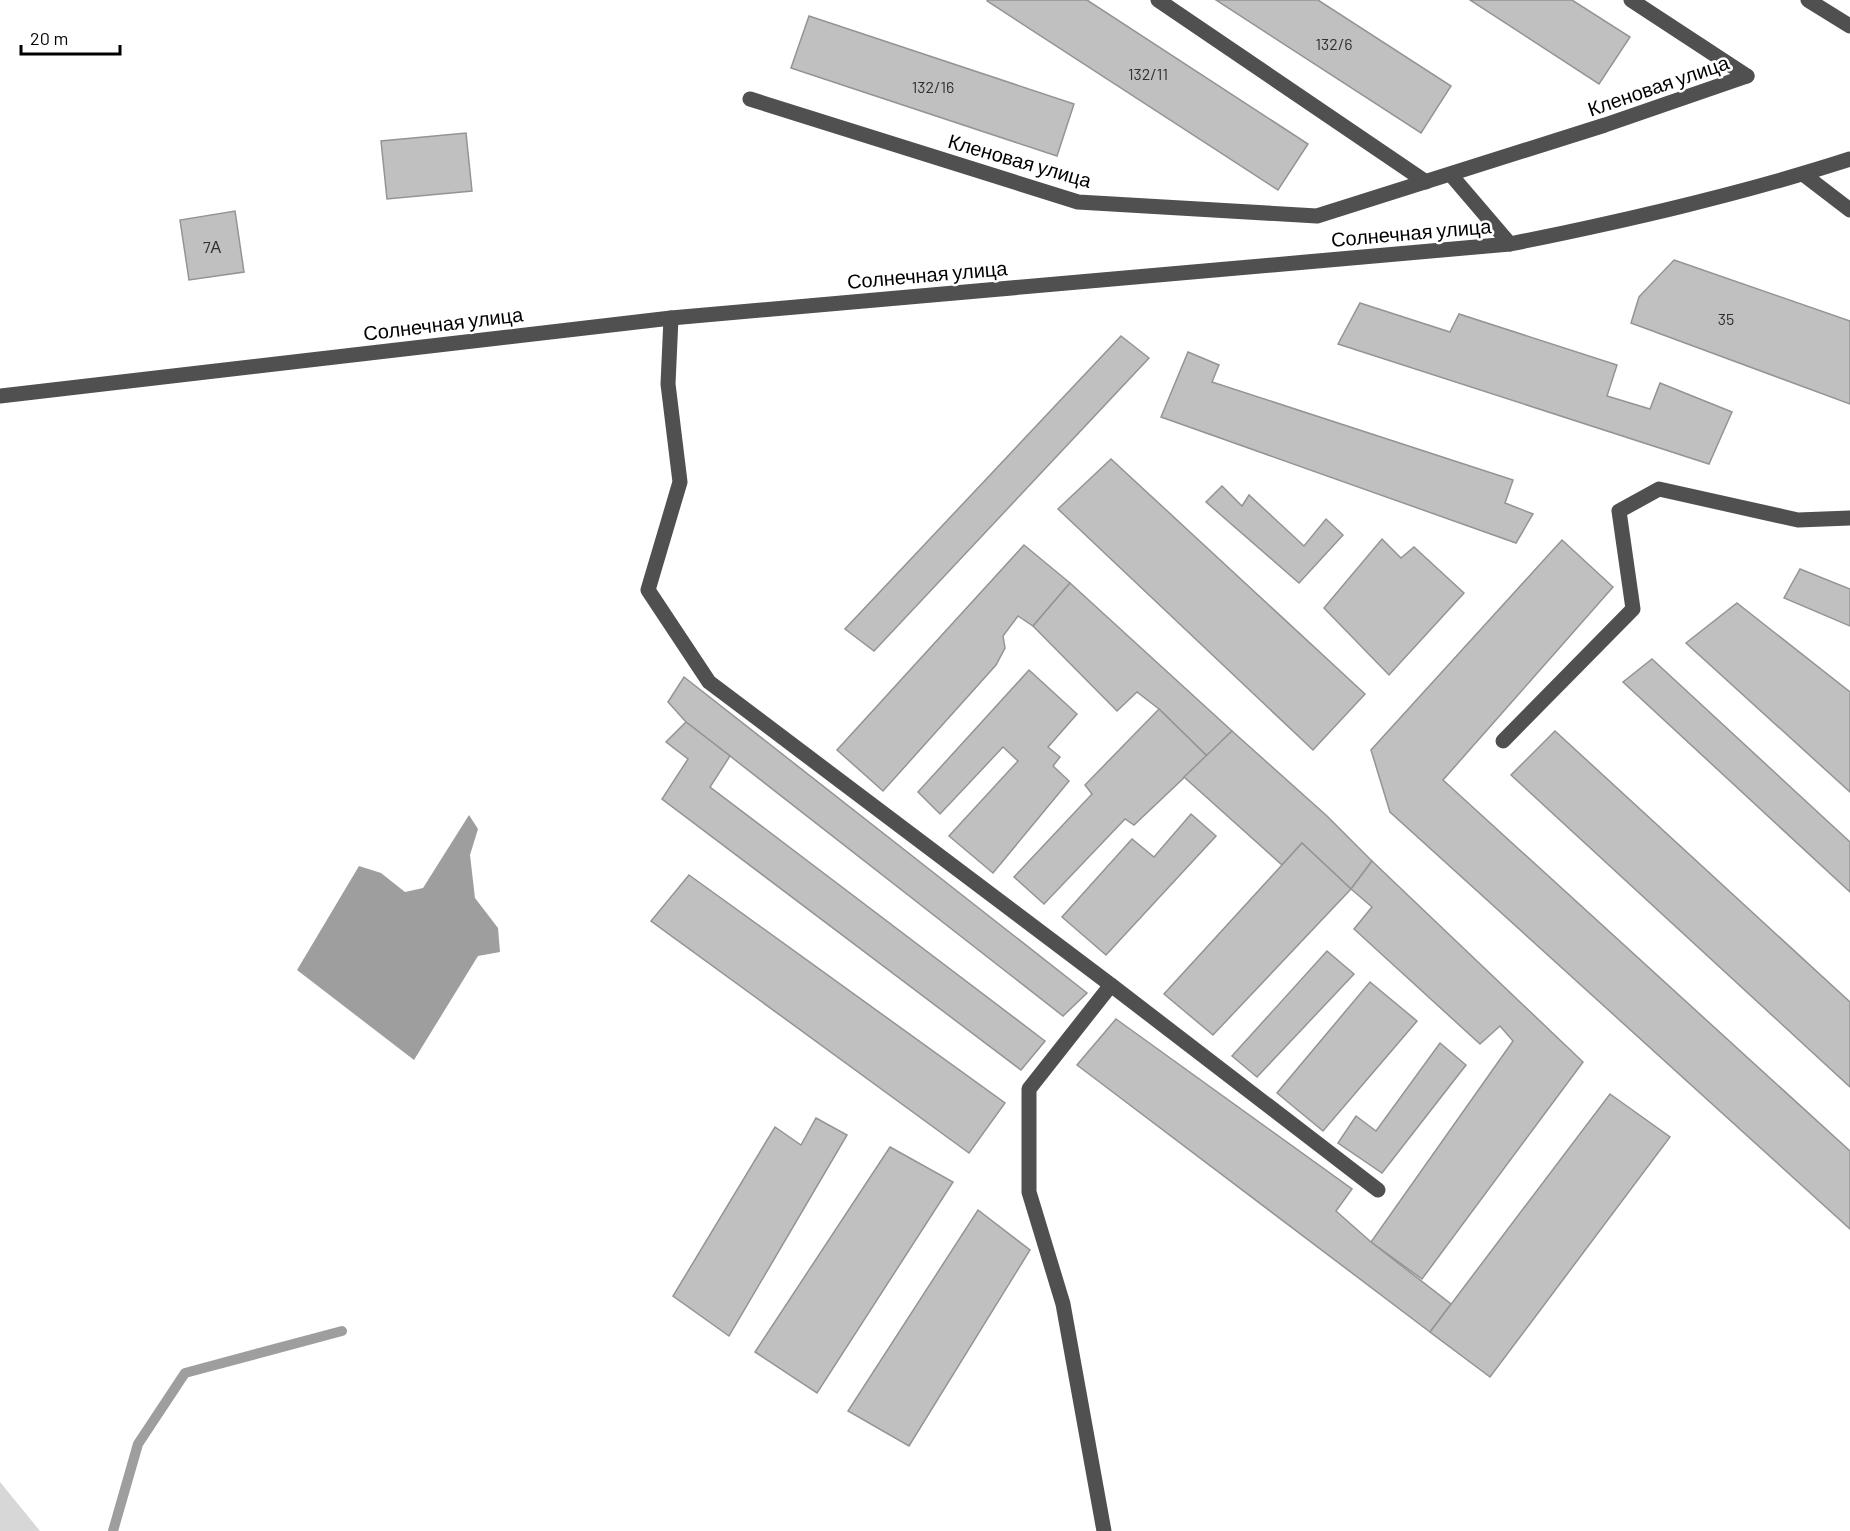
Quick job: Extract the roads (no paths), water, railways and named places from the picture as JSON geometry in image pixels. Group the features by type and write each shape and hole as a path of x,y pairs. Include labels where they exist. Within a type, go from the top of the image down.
{"street":[{"path":"1158,0 1426,182"},
{"name":"Кленовая улица","path":"750,99 1078,202 1317,216 1451,175 1747,76 1631,0"},
{"path":"1808,0 1850,27"},
{"name":"Солнечная улица","path":"0,396 671,318 1510,244 1601,226 1803,174 1850,159"},
{"path":"1803,174 1850,210"},
{"path":"1451,175 1510,244"},
{"path":"671,318 668,384 680,482 648,590 709,682 1378,1190"},
{"path":"1503,741 1633,609 1619,511 1659,489 1798,520 1850,518"},
{"path":"1104,1531 1063,1304 1029,1192 1029,1089 1111,985"}],"waterway":[{"path":"113,1531 138,1444 185,1373 342,1331"}]}
